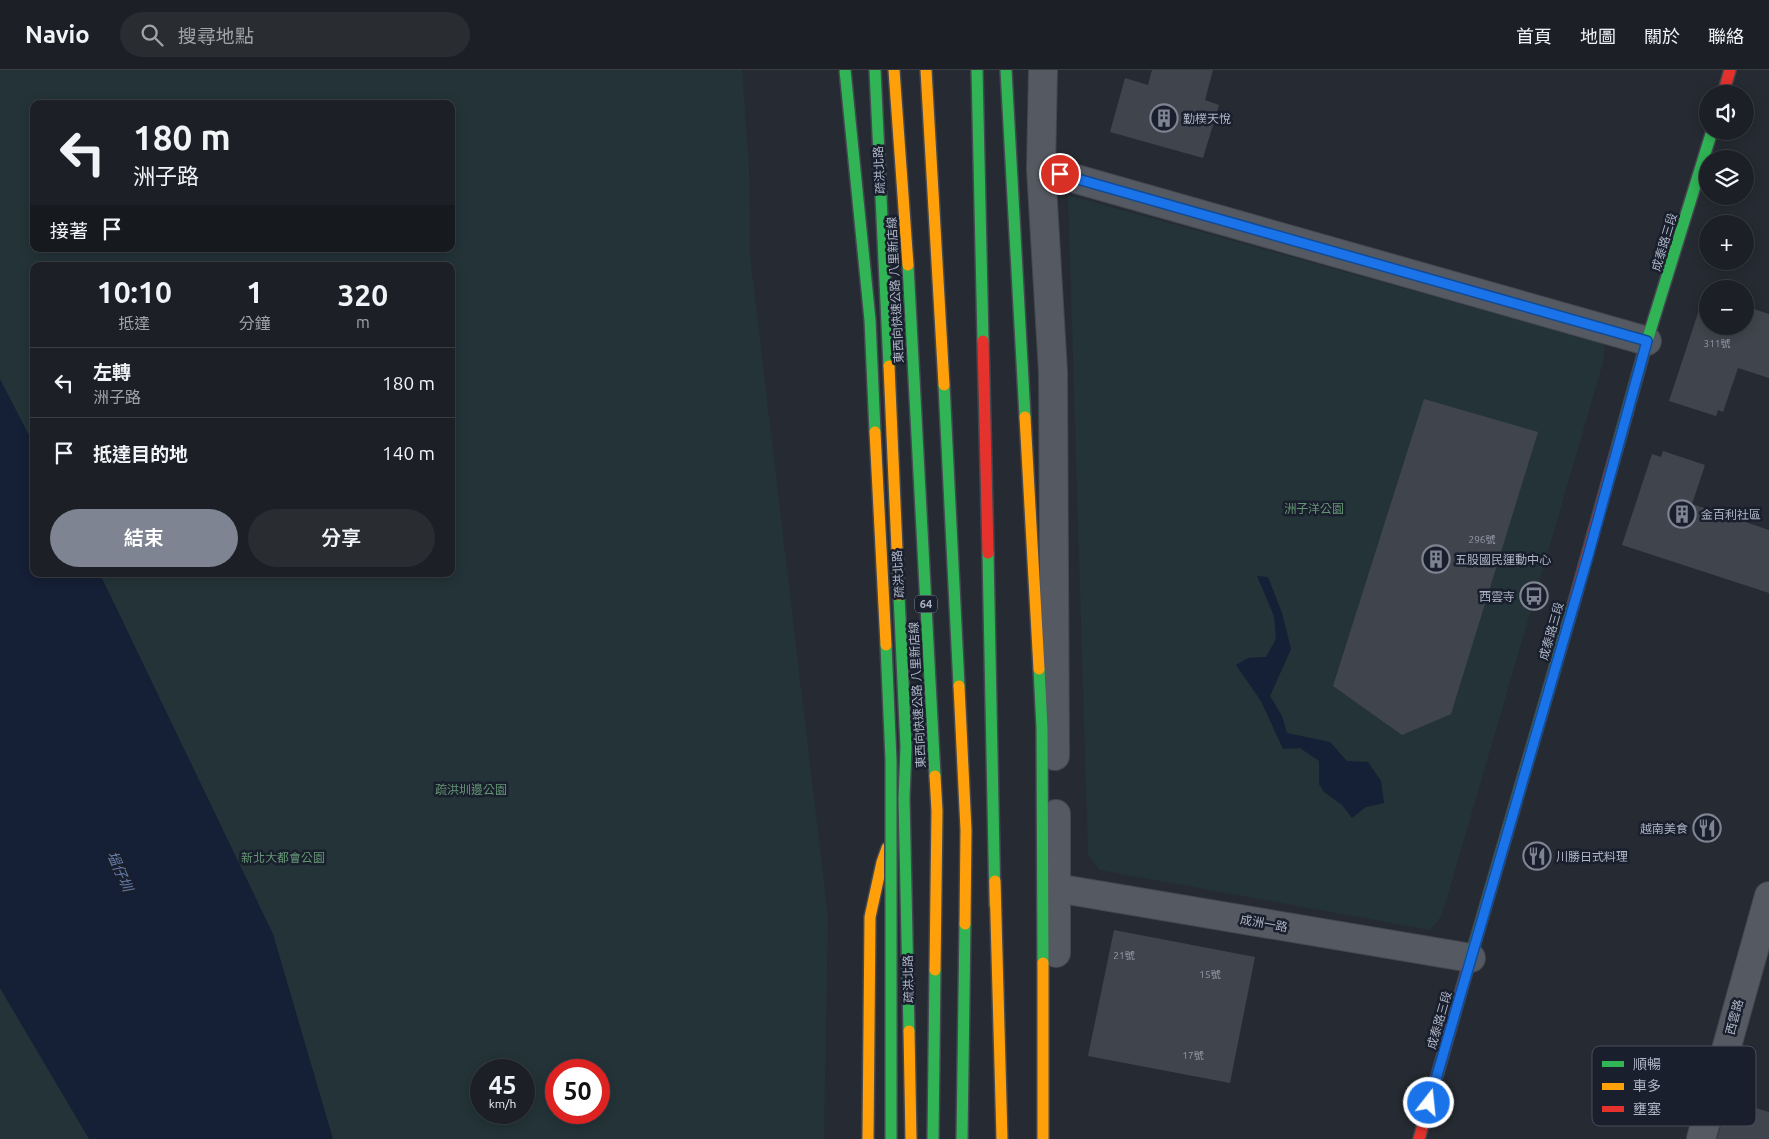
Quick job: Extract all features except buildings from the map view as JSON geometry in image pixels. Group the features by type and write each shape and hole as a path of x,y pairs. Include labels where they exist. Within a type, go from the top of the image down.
{"main road":[{"path":"845,70 870,320 892,760 891,1139"},
{"name":"疏洪北路","path":"875,70 906,747 904,798 911,1139"},
{"name":"東西向快速公路 八里新店線","path":"894,70 905,214 938,811 934,1139"},
{"name":"64","path":"926,70 936,221 966,830 962,1139"},
{"path":"977,70 1002,1139"},
{"path":"1006,70 1042,728 1043,1139"},
{"path":"1726,85 1730,70"},
{"name":"成泰路三段","path":"1418,1139 1647,341 1709,140"},
{"path":"868,1139 870,917 882,862 904,798"},
{"path":"989,1109 995,881"}],"street":[{"path":"1042,70 1041,168 1053,372 1056,888 1055,1139"},
{"path":"1041,168 1647,341"},
{"name":"成洲一路","path":"1056,888 1471,958"},
{"name":"西雲路","path":"1727,1046 1769,896"},
{"name":"西雲路","path":"1701,1139 1705,1126"}],"green space":[{"name":"新北大都會公園","path":"0,70 742,70 749,166 750,255 828,917 824,1139 0,1139"},
{"name":"洲子洋公園","path":"1068,195 1605,344 1603,363 1447,898 1440,918 1430,930 1099,870 1088,854"}],"water":[{"name":"塭仔圳","path":"0,379 30,437 30,577 101,577 273,934 333,1139 89,1139 0,988"},
{"path":"1257,576 1268,577 1282,613 1291,649 1270,696 1282,716 1287,733 1330,742 1347,761 1368,762 1381,781 1384,803 1366,807 1352,818 1342,805 1324,792 1319,784 1319,761 1300,748 1283,749 1261,701 1236,665 1248,658 1266,657 1276,639 1274,616"}],"traffic: fast":[{"path":"845,70 870,320 875,432"},
{"path":"875,70 889,366"},
{"path":"977,70 983,341"},
{"path":"1006,70 1025,417"},
{"path":"1618,445 1647,341 1709,140"},
{"path":"908,265 935,776"},
{"path":"944,385 959,686"},
{"path":"988,553 995,905"},
{"path":"899,595 906,747 904,798 909,1031"},
{"path":"1468,967 1573,606"},
{"path":"886,645 891,760 891,1139"},
{"path":"1039,669 1042,728 1043,963"},
{"path":"962,1139 965,924"},
{"path":"933,1139 935,970"}],"traffic: slow":[{"path":"894,70 908,265"},
{"path":"926,70 944,385"},
{"path":"889,366 899,595"},
{"path":"1025,417 1039,669"},
{"path":"875,432 886,645"},
{"path":"959,686 966,830 965,924"},
{"path":"935,776 937,811 935,970"},
{"path":"868,1139 870,917 882,862 887,848"},
{"path":"995,881 1002,1139"},
{"path":"1043,963 1043,1139"},
{"path":"909,1031 911,1139"}],"traffic: jam":[{"path":"1726,85 1730,70"},
{"path":"983,341 988,553"},
{"path":"1573,606 1618,445"},
{"path":"1419,1139 1468,967"}],"place":[{"name":"勤樸天悅","path":"1164,118"},
{"name":"金百利社區","path":"1682,514"},
{"name":"五股國民運動中心","path":"1436,559"},
{"name":"西雲寺","path":"1534,596"},
{"name":"越南美食","path":"1707,828"},
{"name":"川勝日式料理","path":"1537,856"}],"route":[{"path":"1060,174 1647,341 1588,556 1429,1103"}],"park label":[{"name":"疏洪圳邊公園","path":"471,789"}]}
